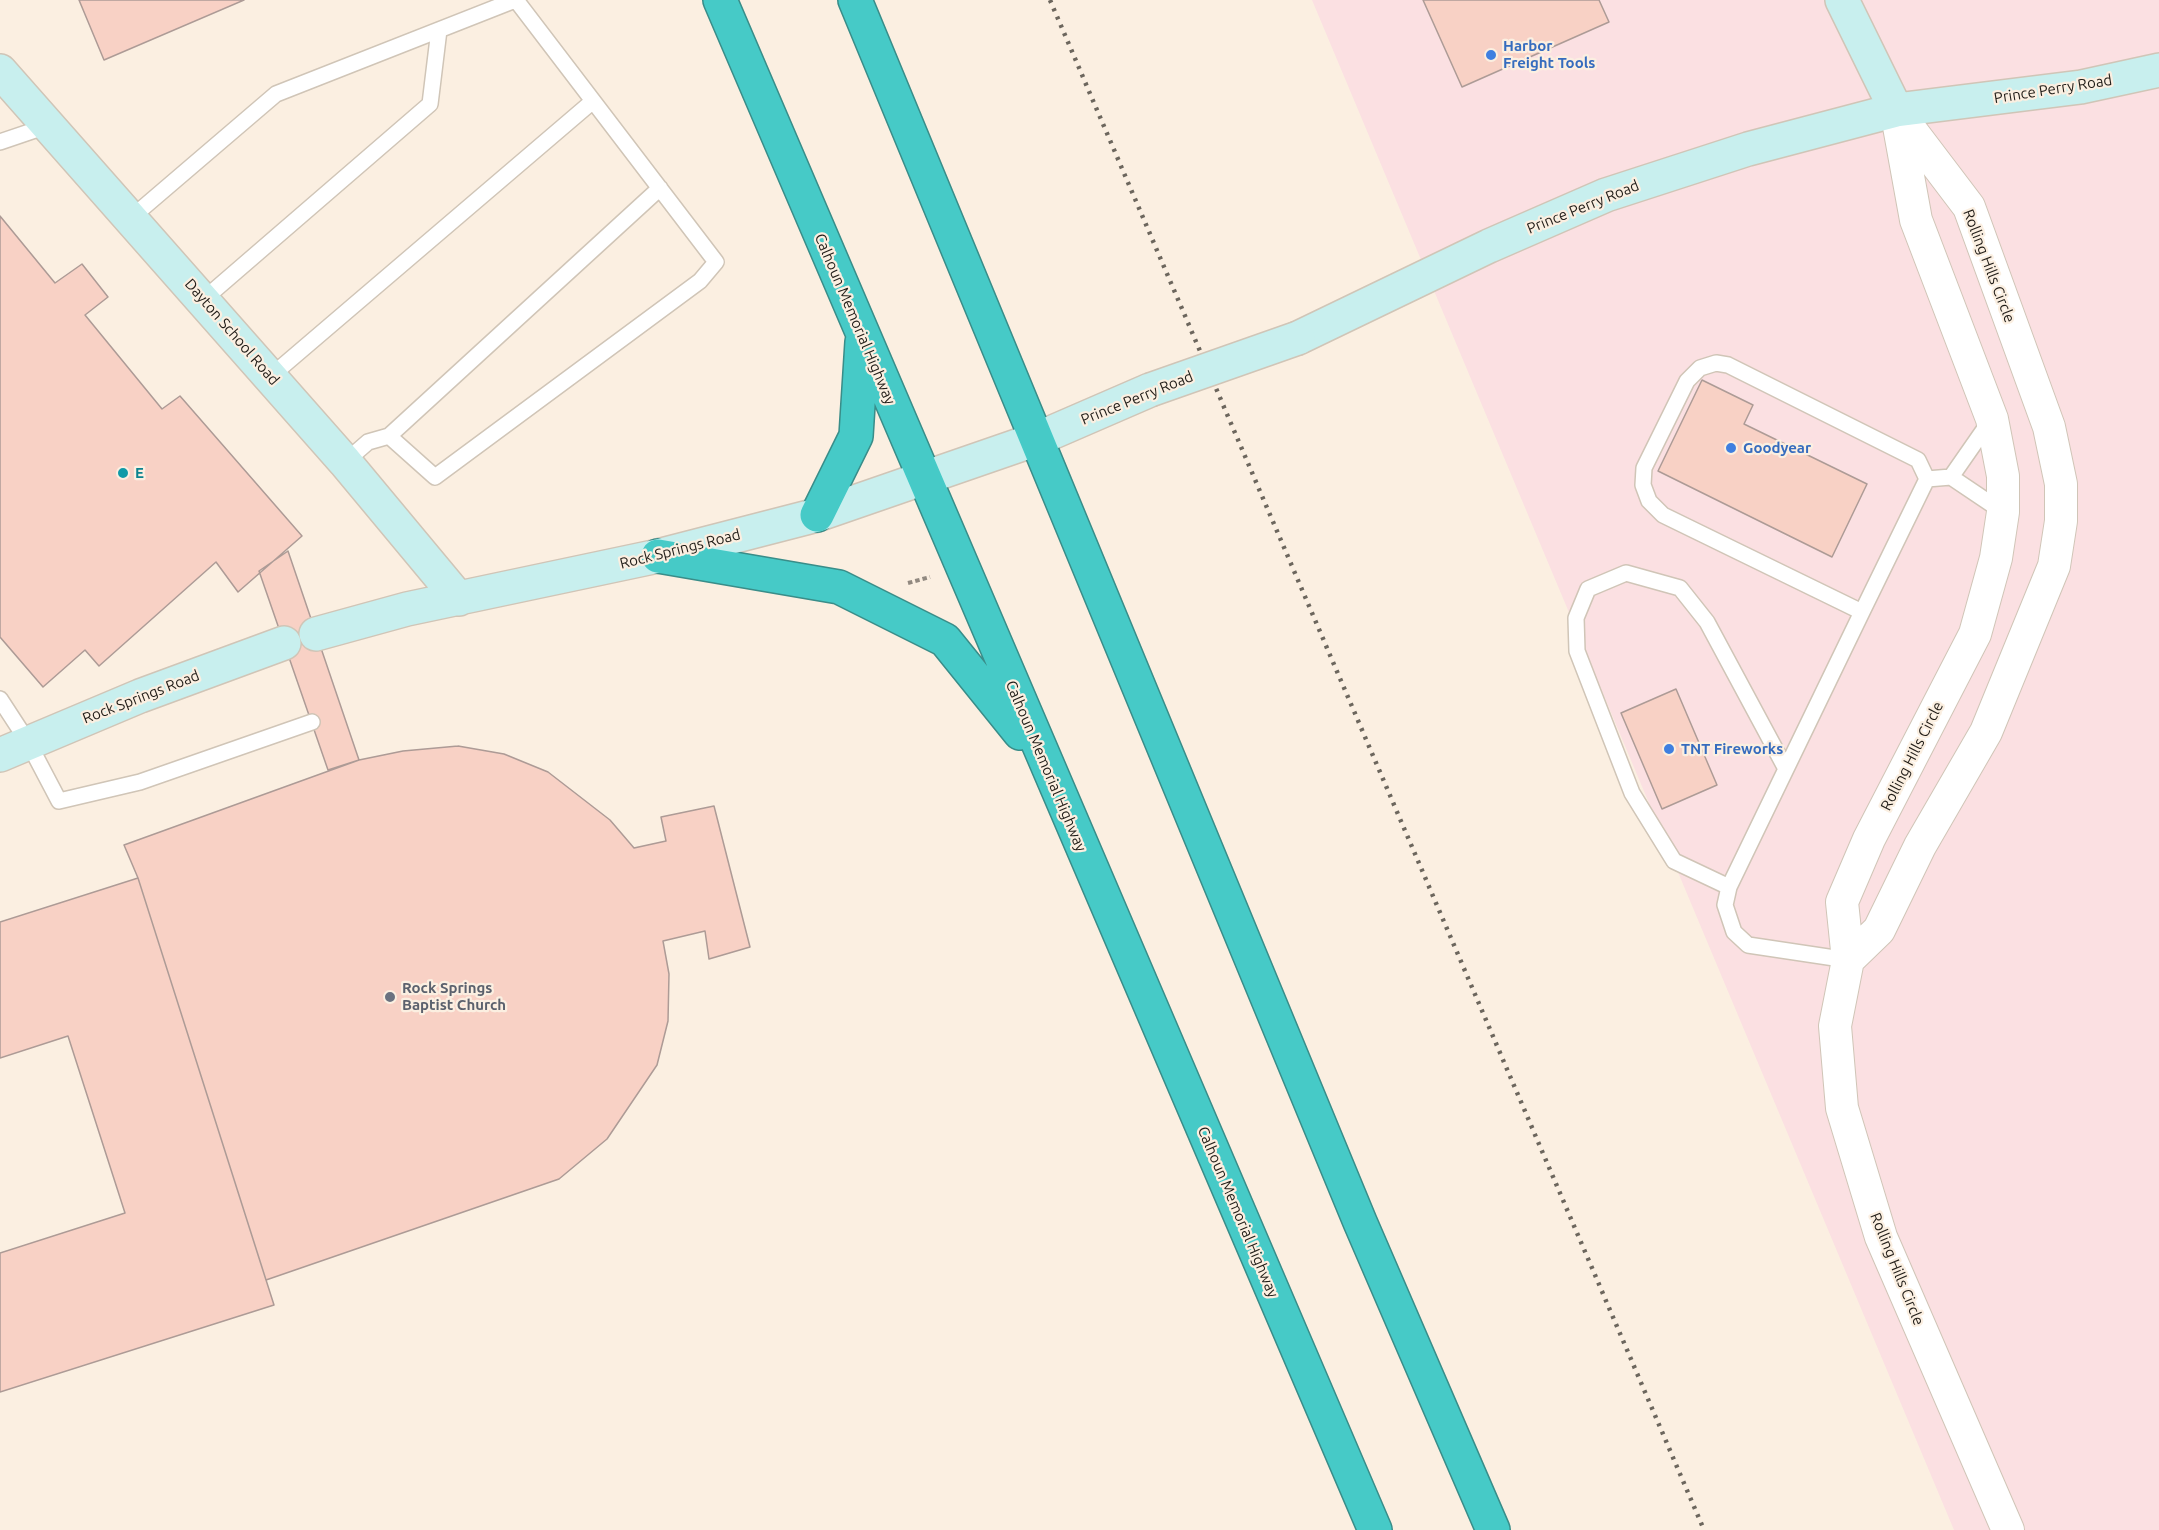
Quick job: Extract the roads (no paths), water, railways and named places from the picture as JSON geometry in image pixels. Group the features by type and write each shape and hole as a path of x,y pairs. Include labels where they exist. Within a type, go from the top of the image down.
{"highway":[{"name":"Calhoun Memorial Highway","path":"720,0 923,479 1375,1530"},
{"path":"855,0 1364,1233 1493,1530"},
{"path":"817,515 856,436 863,337"},
{"path":"658,556 839,586 945,640 1046,766"}],"street":[{"path":"1842,0 1896,111"},
{"name":"Prince Perry Road","path":"1037,440 1150,390 1298,338 1489,246 1606,195 1748,149 1896,111 2081,87 2159,70"},
{"name":"Dayton School Road","path":"0,71 271,376 459,599"},
{"name":"Rolling Hills Circle","path":"1896,111 1916,220 1992,419 2003,476 2003,512 1996,558 1975,634 1869,839 1842,902 1848,960 1835,1026 1842,1108 1881,1237 2008,1530"},
{"name":"Rolling Hills Circle","path":"1848,960 1879,930 1920,846 1986,732 2054,566 2061,521 2061,484 2049,427 1969,207 1896,111"},
{"name":"Rock Springs Road","path":"316,634 407,609 658,556 817,515 1037,440"},
{"name":"Rock Springs Road","path":"14,748 140,696 284,643"}],"lane":[{"path":"130,218 276,94 515,0 716,262 700,281 435,477 389,436"},
{"path":"203,300 430,104 439,30"},
{"path":"271,376 592,100"},
{"path":"0,142 50,125"},
{"path":"345,462 368,442 389,436 660,188"},
{"path":"1862,612 1663,515 1649,501 1643,485 1644,468 1687,381 1700,368 1716,363 1728,365 1918,460 1927,479"},
{"path":"1951,477 1992,419"},
{"path":"1927,479 1951,477 2003,512"},
{"path":"1848,960 1748,945 1734,932 1728,920 1725,905 1729,887 1927,479"},
{"path":"1729,887 1674,861 1632,793 1577,651 1576,618 1588,589 1626,573 1680,588 1707,622 1786,769"},
{"path":"0,699 14,748 59,801 140,782 312,722"}],"railway":[{"path":"1050,0 1704,1530"}],"place":[{"name":"Harbor Freight Tools","path":"1491,55"},
{"name":"Goodyear","path":"1731,448"},
{"name":"E","path":"123,473"},
{"name":"TNT Fireworks","path":"1669,749"},
{"name":"Rock Springs Baptist Church","path":"390,997"}]}
